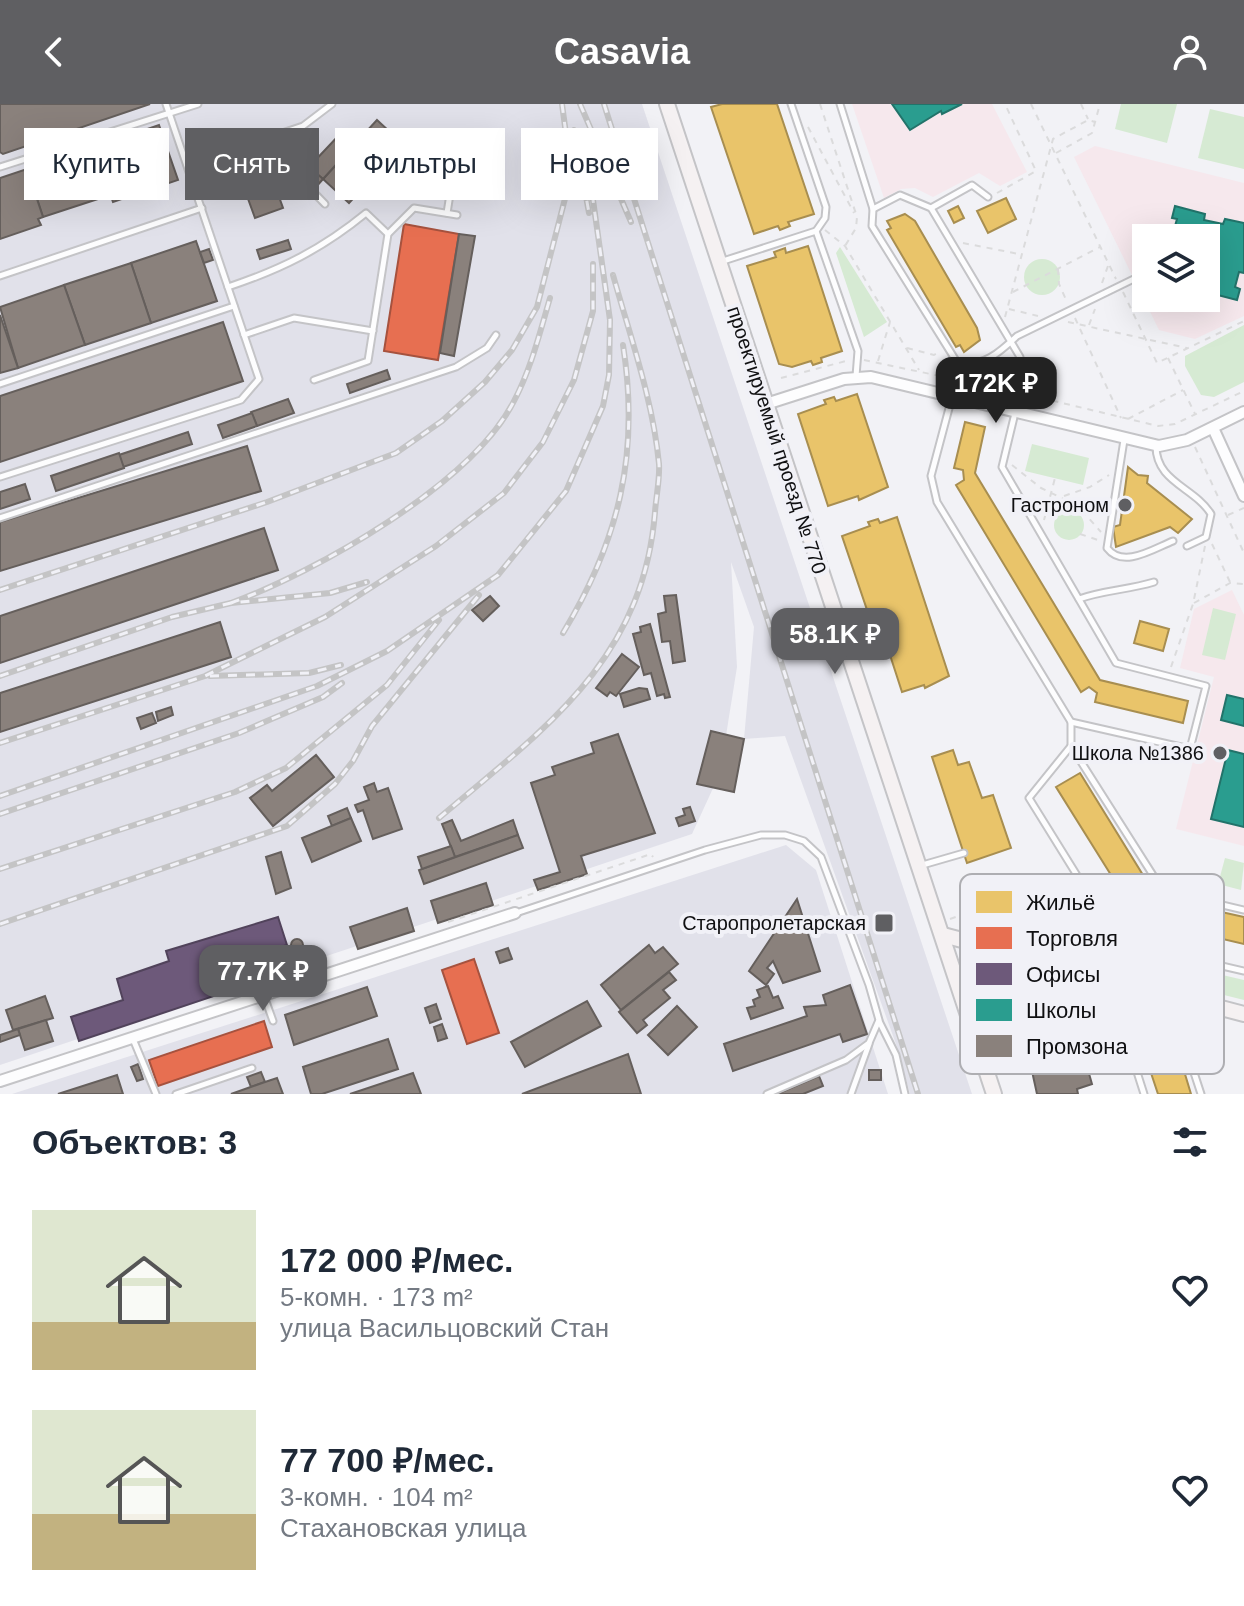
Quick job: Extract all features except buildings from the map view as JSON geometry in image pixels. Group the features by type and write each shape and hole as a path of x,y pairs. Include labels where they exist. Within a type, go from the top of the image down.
{"street":[{"name":"проектируемый проезд № 770","path":"667,104 960,988"},
{"path":"766,404 856,376 1156,446 1192,438 1244,412"},
{"path":"1213,428 1244,496"},
{"path":"0,1081 515,913"},
{"path":"943,935 960,939"},
{"path":"1224,1009 1244,1014"},
{"name":"проектируемый проезд № 770","path":"988,1074 994,1094"}],"lane":[{"path":"166,104 185,159"},
{"path":"0,167 198,104"},
{"path":"297,128 332,104"},
{"path":"791,104 826,207 819,229 858,351 856,376"},
{"path":"840,104 873,209 872,226 958,364 975,366 1011,341 1132,280"},
{"path":"931,208 972,185 988,197"},
{"path":"873,209 900,195 931,208 1011,341 1024,371 1002,467 1116,663 1206,686 1190,749 1071,722"},
{"path":"319,198 325,204"},
{"path":"0,477 241,400 259,379 199,200"},
{"path":"447,213 449,200"},
{"path":"0,276 202,208"},
{"path":"314,380 368,361 388,234 414,208 457,215"},
{"path":"228,287 282,269 337,236 366,213 388,234"},
{"path":"719,262 819,229"},
{"path":"0,384 234,306"},
{"path":"244,335 294,318 373,331"},
{"path":"0,518 456,367 487,348 496,335"},
{"path":"952,397 931,476 937,502 1071,722 1071,746 1152,874"},
{"path":"1124,440 1107,542 1112,555 1126,559 1173,541"},
{"path":"1156,446 1156,460 1162,470 1211,514 1206,537 1187,546"},
{"path":"1079,599 1103,591 1124,592 1154,582"},
{"path":"1071,746 1029,798 1076,874"},
{"path":"515,913 705,850 761,835 785,835 804,841 821,857 879,1020 896,1055 905,1094"},
{"path":"919,866 964,853"},
{"path":"1224,905 1244,910"},
{"path":"1224,966 1244,971"},
{"path":"264,995 273,1021"},
{"path":"851,1094 879,1020"},
{"path":"133,1038 156,1094"},
{"path":"767,1094 846,1060 869,1043"},
{"path":"176,1094 252,1068"},
{"path":"1138,1074 1144,1094"},
{"path":"1194,1074 1201,1094"}],"path":[{"path":"820,104 857,217 856,228 845,246"},
{"path":"1005,104 1040,182"},
{"path":"1031,104 1157,363 1244,321"},
{"path":"1081,104 1088,120"},
{"path":"1055,153 1092,133 1100,104"},
{"path":"1000,324 1012,293 1053,139 1088,120 1095,122"},
{"path":"809,128 857,217"},
{"path":"988,197 1034,173"},
{"path":"819,229 845,246 920,372"},
{"path":"950,240 1021,255"},
{"path":"1012,293 1101,247"},
{"path":"1058,269 1059,284 1122,419"},
{"path":"1007,309 1188,348"},
{"path":"877,363 890,322"},
{"path":"905,347 934,355 947,347"},
{"path":"1168,358 1195,415"},
{"path":"1126,420 1183,390"},
{"path":"1186,419 1244,553"},
{"path":"1005,453 1018,471 1086,513 1107,542"},
{"path":"1063,496 1090,487 1120,466"},
{"path":"1040,533 1055,478"},
{"path":"1227,515 1244,508"},
{"path":"1080,534 1107,542"},
{"path":"1206,537 1220,555 1230,583"},
{"path":"1168,676 1193,604 1206,537"},
{"path":"1193,604 1230,583 1244,584"}],"shaded area":[{"path":"0,104 642,104 650,128 521,128 521,200 658,200 658,152 960,1058 960,1074 965,1074 972,1094 910,1094 897,1047 785,736 744,739 754,627 731,562 737,667 720,773 692,834 0,1065"},
{"path":"852,104 992,104 1027,172 1000,186 979,173 933,197 915,188 901,189 884,198"},
{"path":"1095,146 1244,183 1244,316 1195,339 1159,330 1150,312 1220,312 1220,224 1132,224 1132,275 1074,157"},
{"name":"Школа №1386","path":"1232,590 1244,615 1244,846 1176,829 1214,677 1180,668 1194,609"},
{"path":"786,845 816,870 888,1094 12,1094"}],"green space":[{"path":"1121,104 1177,104 1167,143 1115,129"},
{"path":"1210,109 1244,117 1244,169 1198,158"},
{"path":"840,247 887,322 864,337 836,253"},
{"path":"1042,259 1055,264 1060,277 1055,290 1042,295 1029,290 1024,277 1029,264"},
{"path":"1244,325 1244,382 1214,397 1201,395 1185,366 1185,356"},
{"path":"1032,444 1089,458 1083,485 1025,471"},
{"path":"1069,510 1080,514 1084,525 1080,536 1069,540 1058,536 1054,525 1058,514"},
{"path":"1213,608 1236,614 1225,660 1202,655"},
{"path":"1225,858 1244,863 1241,890 1224,886 1224,874 1221,874"},
{"path":"1224,975 1244,980 1244,1000 1224,995"}],"railway":[{"path":"562,104 565,128"},
{"path":"580,104 631,222"},
{"path":"604,104 918,1094"},
{"path":"0,590 267,502 396,453 442,421 485,382 512,350 537,307 565,200"},
{"path":"587,200 589,213"},
{"path":"0,796 317,686 387,651 498,575 566,491 603,406 609,375 610,320 593,200"},
{"path":"0,743 205,676 325,617 436,546 504,493 543,442 574,380 593,311 593,264"},
{"path":"439,818 515,754 582,688 609,651 631,610 647,564 659,464 646,392 613,275"},
{"path":"231,603 305,570 389,522 464,463 493,432 514,401 530,363 550,298"},
{"path":"563,633 598,564 620,495 629,423 623,345"},
{"path":"0,676 172,617 231,603 330,593 367,582"},
{"path":"0,924 287,826 335,784 353,761 372,726 479,595"},
{"path":"0,869 235,792 286,768 387,685 439,620"},
{"path":"210,676 309,673 341,665"},
{"path":"0,814 239,733 323,697 342,683"}],"place":[{"name":"Гастроном","path":"1125,505"},
{"name":"Школа №1386","path":"1220,753"},
{"name":"Старопролетарская","path":"884,923"}]}
